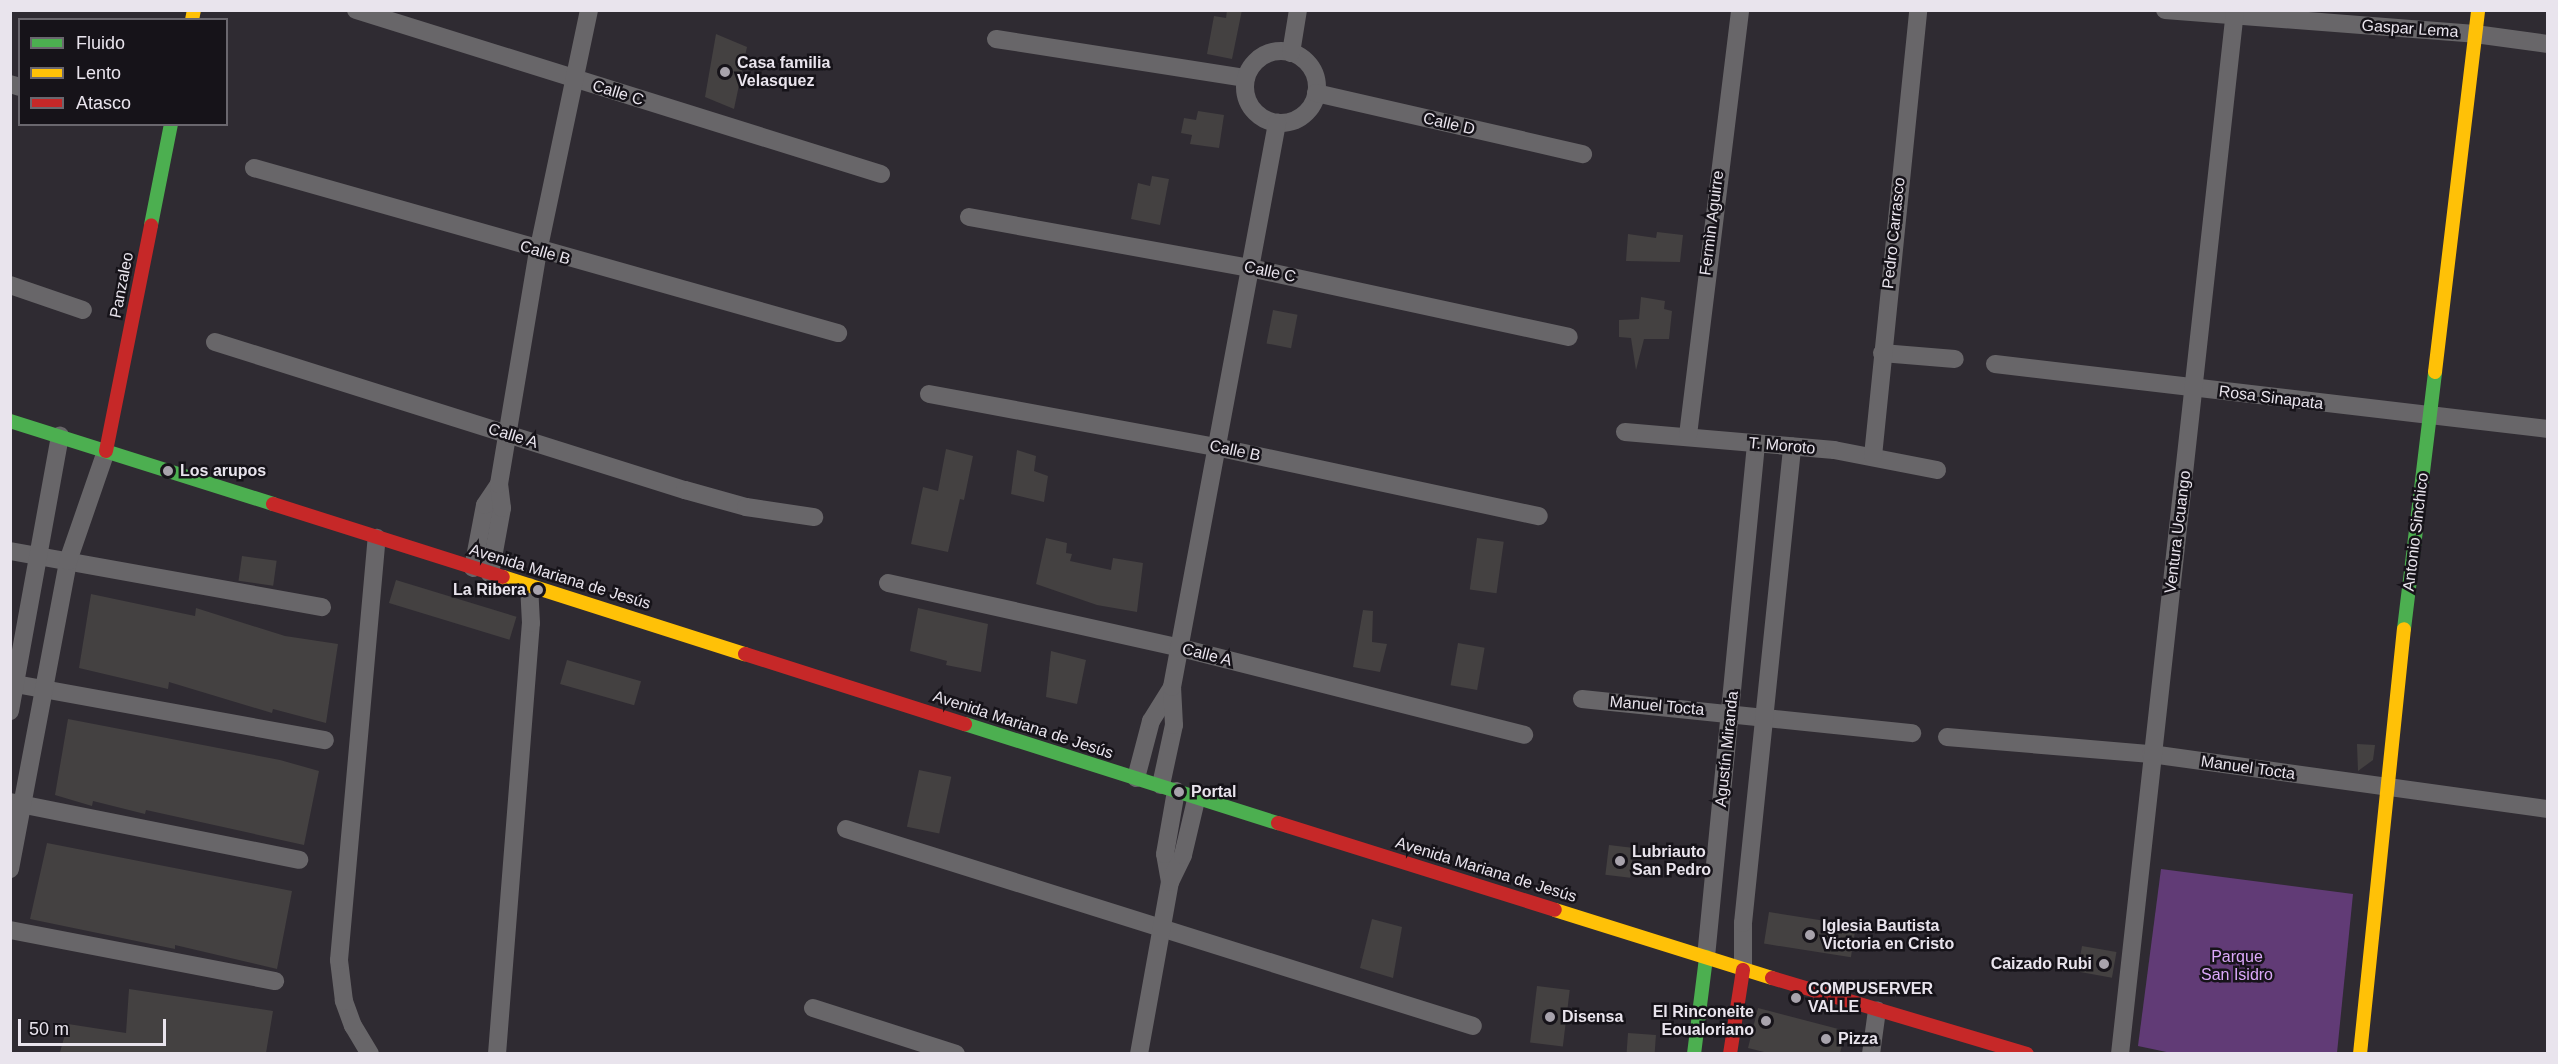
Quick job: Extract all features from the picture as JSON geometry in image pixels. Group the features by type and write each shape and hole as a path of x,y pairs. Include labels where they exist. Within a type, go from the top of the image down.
{"street":[{"name":"Calle C","path":"356,10 577,81 881,174"},
{"path":"482,571 502,508 499,484 538,252 577,81 589,10"},
{"path":"1292,53 1298,10"},
{"name":"Fermìn Aguirre","path":"1688,435 1740,10"},
{"name":"Pedro Carrasco","path":"1873,456 1918,10"},
{"name":"Gaspar Lema","path":"2165,10 2475,34 2547,44"},
{"name":"Antonio Sinchico","path":"2360,1053 2385,788 2478,10"},
{"name":"Ventura Ucuango","path":"2120,1053 2151,754 2196,389 2234,14"},
{"path":"996,39 1246,78"},
{"path":"1280,51 1292,53 1308,64 1316,93 1313,103 1298,119 1277,123 1262,118 1251,108 1245,93 1246,78 1258,58 1280,51"},
{"name":"Calle D","path":"1316,93 1583,154"},
{"path":"1139,1053 1174,854 1168,788 1174,725 1172,687 1277,123"},
{"name":"Panzaleo","path":"106,451 171,126"},
{"name":"Calle B","path":"254,168 538,252 838,333"},
{"name":"Calle C","path":"969,217 1250,268 1569,337"},
{"path":"10,285 83,310"},
{"name":"Calle A","path":"215,342 508,435 746,507 814,517"},
{"path":"1882,353 1954,359"},
{"name":"Rosa Sinapata","path":"1995,364 2547,429"},
{"name":"Calle B","path":"928,394 1216,447 1539,516"},
{"name":"Avenida Mariana de Jesús","path":"10,421 529,587 589,602 1743,970 2027,1053"},
{"name":"T. Moroto","path":"1625,432 1688,435 1873,456 1937,470"},
{"path":"10,711 13,683 60,436"},
{"name":"Agustín Miranda","path":"1694,1053 1731,713 1756,444"},
{"path":"1730,1053 1743,970 1743,923 1792,447"},
{"path":"10,869 17,803 68,561 106,451"},
{"path":"370,1053 353,1026 344,1001 339,960 377,538"},
{"path":"10,551 322,607"},
{"name":"Calle A","path":"888,583 1181,648 1524,735"},
{"path":"497,1053 531,623 529,587"},
{"path":"13,683 325,741"},
{"path":"1136,778 1151,721 1172,687"},
{"name":"Manuel Tocta","path":"1582,699 1766,716 1912,733"},
{"name":"Manuel Tocta","path":"1947,737 2151,754 2547,809"},
{"path":"1174,854 1197,796"},
{"path":"17,803 300,860"},
{"path":"846,829 1473,1026"},
{"path":"10,930 275,981"},
{"path":"813,1008 956,1053"},
{"path":"1871,1053 1877,1010"}],"green space":[{"name":"Parque San Isidro","path":"2161,869 2353,894 2337,1053 2176,1054 2138,1046"}],"building":[{"path":"1227,10 1242,10 1232,59 1207,54 1214,16 1226,18"},
{"name":"Casa familia Velasquez","path":"716,34 747,47 734,109 705,97"},
{"path":"1198,111 1224,115 1219,148 1190,144 1192,135 1181,133 1184,118 1196,120"},
{"path":"1152,176 1169,179 1160,225 1131,219 1138,183 1150,186"},
{"path":"1657,232 1683,235 1680,262 1626,261 1628,234 1656,238"},
{"path":"1641,297 1665,301 1664,309 1672,311 1669,339 1644,339 1636,370 1631,338 1619,337 1619,320 1639,319"},
{"path":"1273,310 1298,315 1291,348 1267,343"},
{"path":"946,449 973,456 964,500 960,499 948,552 911,544 923,487 938,491"},
{"path":"1017,450 1036,456 1034,471 1048,476 1044,502 1011,494"},
{"path":"1046,538 1067,543 1066,553 1072,554 1070,561 1111,570 1113,558 1143,563 1137,612 1097,605 1036,584"},
{"path":"1477,538 1504,542 1497,593 1470,589"},
{"path":"242,556 277,561 273,586 239,581"},
{"path":"396,580 516,617 509,640 389,603"},
{"path":"91,594 195,616 196,608 285,636 338,644 326,723 273,709 272,713 169,682 168,689 79,668"},
{"path":"918,608 988,624 981,672 946,665 947,661 910,651"},
{"path":"1363,610 1373,611 1372,642 1387,644 1380,672 1353,667"},
{"path":"1458,643 1485,648 1477,690 1451,685"},
{"path":"1051,651 1086,660 1077,704 1046,697"},
{"path":"567,660 641,681 634,705 560,684"},
{"path":"68,719 280,760 319,771 304,845 146,810 145,814 93,801 92,806 55,795"},
{"path":"2357,744 2375,745 2373,760 2358,771"},
{"path":"919,770 951,777 939,834 907,827"},
{"path":"47,843 292,891 277,969 175,945 175,949 30,919"},
{"name":"Lubriauto San Pedro","path":"1609,845 1634,848 1630,878 1605,875"},
{"name":"Iglesia Bautista Victoria en Cristo","path":"1769,912 1856,926 1851,957 1764,944"},
{"path":"1372,919 1402,927 1393,978 1360,968"},
{"path":"2082,946 2116,952 2112,978 2077,972"},
{"name":"Disensa","path":"1537,986 1570,990 1563,1047 1530,1043"},
{"path":"129,989 273,1011 266,1053 60,1052 68,1024 126,1033"},
{"path":"1758,1008 1846,1031 1840,1053 1768,1053 1748,1048"},
{"path":"1628,1033 1656,1035 1655,1054 1627,1053"}],"traffic: fast":[{"path":"151,225 171,126"},
{"path":"2404,629 2435,372"},
{"path":"10,421 273,504"},
{"path":"965,724 1278,823"},
{"path":"1694,1054 1706,957"}],"traffic: slow":[{"path":"192,18 194,10"},
{"path":"2435,372 2478,10"},
{"path":"503,577 745,654"},
{"path":"2360,1054 2404,629"},
{"path":"1555,910 1772,978"}],"traffic: jam":[{"path":"106,451 151,225"},
{"path":"273,504 503,577"},
{"path":"745,654 965,724"},
{"path":"1278,823 1555,910"},
{"path":"1730,1054 1743,970"},
{"path":"1772,978 2027,1054"}],"place":[{"name":"Casa familia Velasquez","path":"725,72"},
{"name":"Los arupos","path":"168,471"},
{"name":"La Ribera","path":"538,590"},
{"name":"Portal","path":"1179,792"},
{"name":"Lubriauto San Pedro","path":"1620,861"},
{"name":"Iglesia Bautista Victoria en Cristo","path":"1810,935"},
{"name":"Caizado Rubi","path":"2104,964"},
{"name":"COMPUSERVER VALLE","path":"1796,998"},
{"name":"Disensa","path":"1550,1017"},
{"name":"El Rinconeite Eoualoriano","path":"1766,1021"},
{"name":"Pizza","path":"1826,1039"}]}
